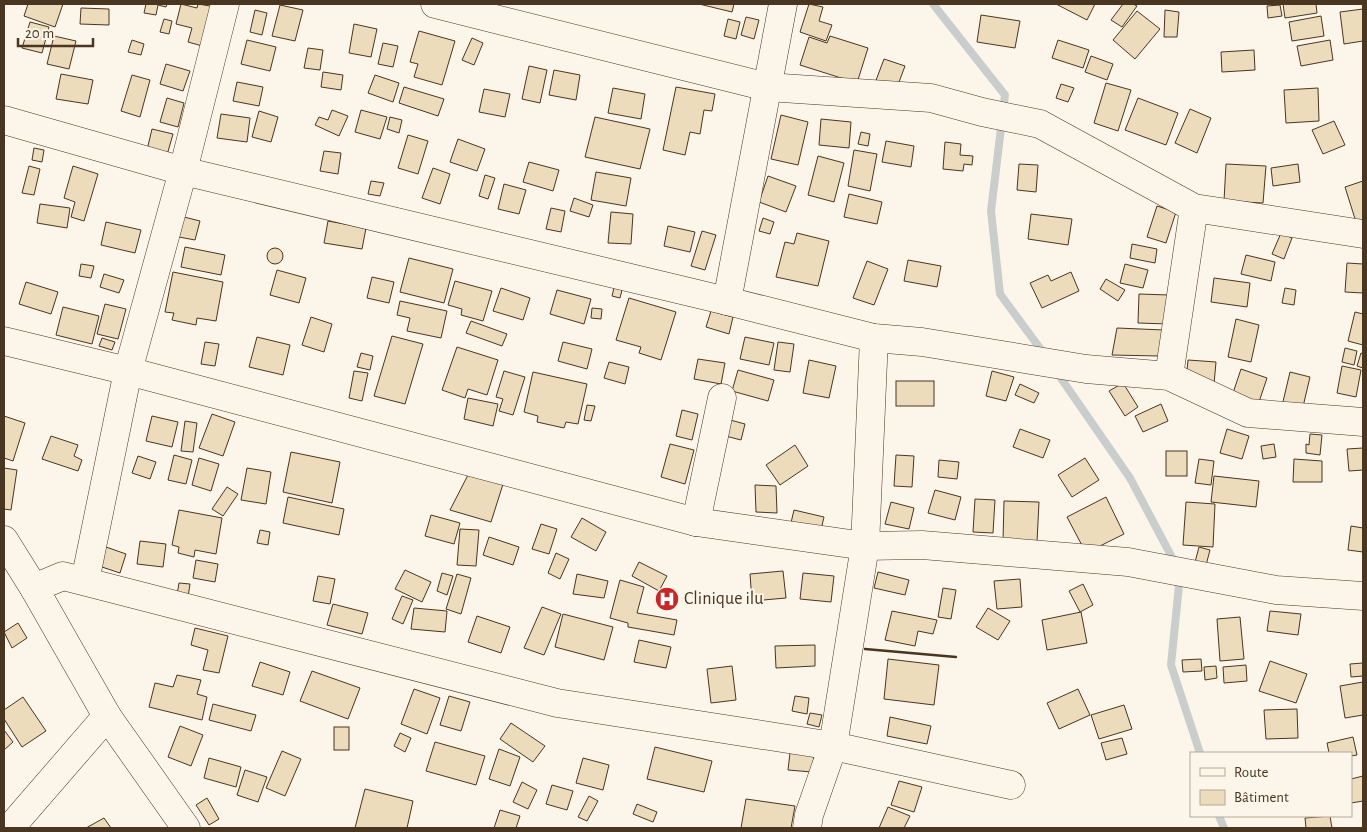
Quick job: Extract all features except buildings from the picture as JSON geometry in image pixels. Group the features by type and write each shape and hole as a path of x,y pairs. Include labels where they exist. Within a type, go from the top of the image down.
{"street":[{"path":"85,581 128,371 183,171 225,4"},
{"path":"435,4 767,86 931,98 982,112 1040,124 1194,208 1363,234"},
{"path":"727,301 783,4"},
{"path":"4,120 183,171 874,338 922,342 1086,369 1169,376 1248,413 1363,422"},
{"path":"1169,376 1194,208"},
{"path":"807,828 809,815 833,746 865,546 874,338"},
{"path":"4,341 128,371 696,522 865,546 922,544 1128,562 1276,590 1363,596"},
{"path":"696,522 722,398"},
{"path":"4,540 34,588 107,716 186,828"},
{"path":"34,588 63,576 558,703 833,746 1011,785"},
{"path":"10,828 107,716"}],"waterway":[{"path":"933,4 1005,95 991,211 1000,294 1045,355"},
{"path":"1056,371 1130,478 1176,565"},
{"path":"1180,575 1171,665 1200,752"},
{"path":"1219,817 1224,828"}],"wall":[{"path":"865,649 956,657"}],"place":[{"name":"Clinique ilu","path":"667,599"}]}
